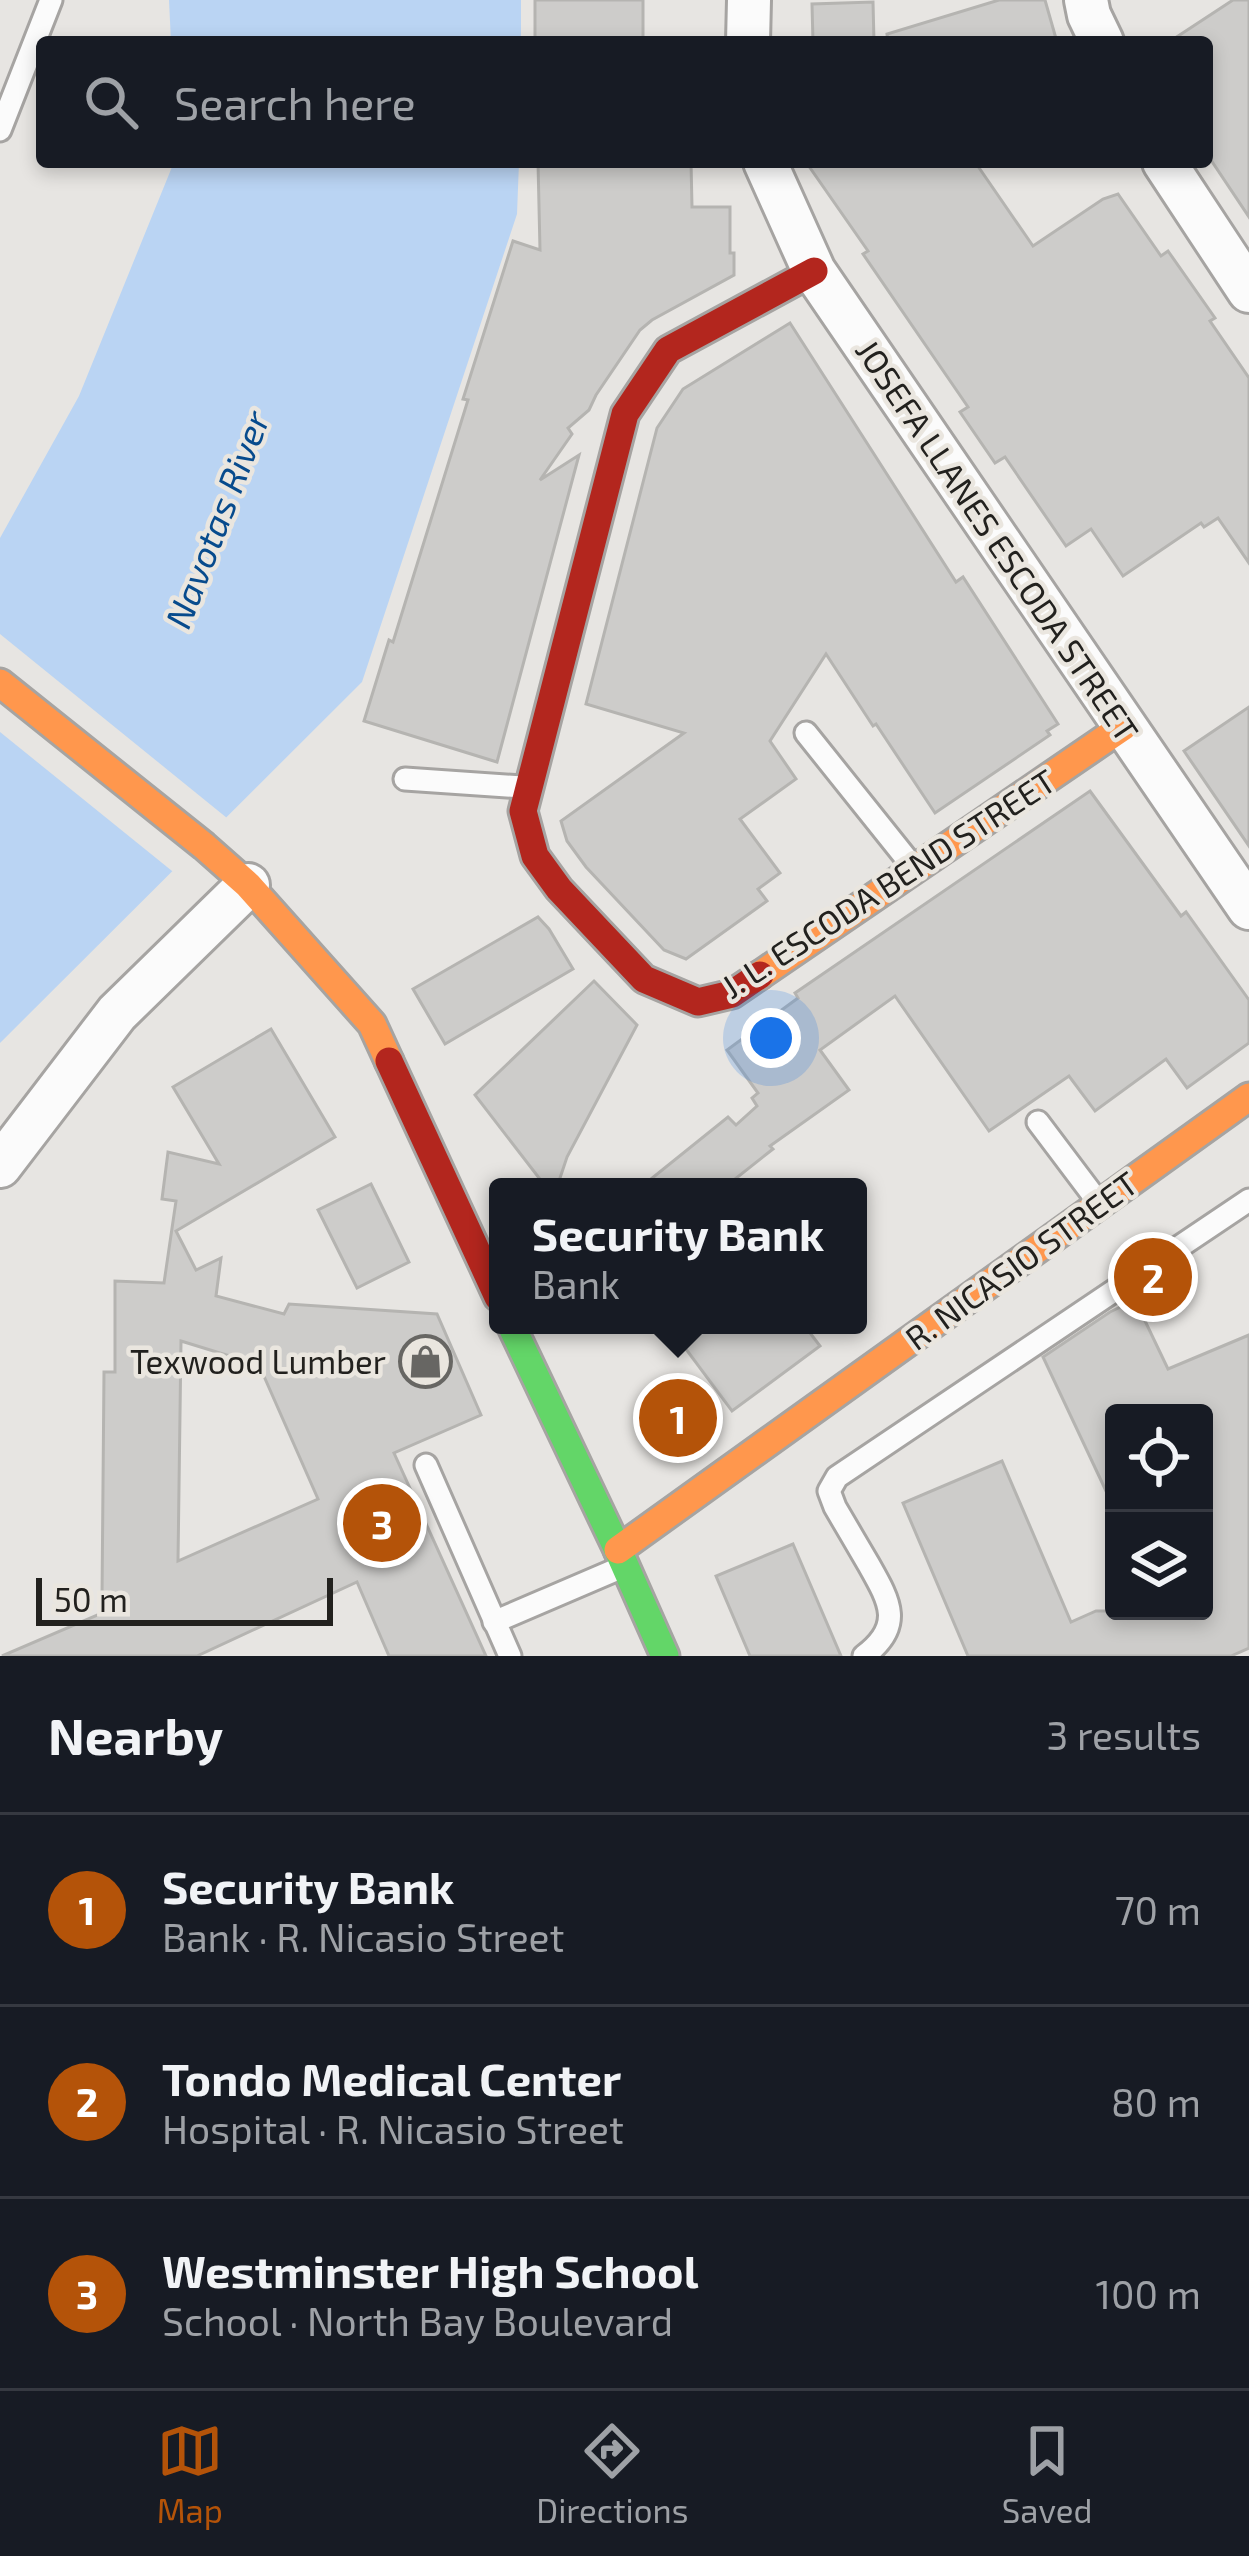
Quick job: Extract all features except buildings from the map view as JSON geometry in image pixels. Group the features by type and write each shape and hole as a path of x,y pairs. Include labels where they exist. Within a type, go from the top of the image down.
{"street":[{"path":"748,36 749,0"},
{"path":"1086,0 1099,36"},
{"name":"JOSEFA LLANES ESCODA STREET","path":"768,168 814,271 1249,908"},
{"path":"1168,168 1249,291"},
{"name":"J. L. ESCODA BEND STREET","path":"814,271 668,350 625,413 523,811 535,856 559,889 644,979 698,1002 732,994 1124,726"},
{"path":"0,683 248,885 372,1024 489,1278"},
{"path":"0,1166 117,1013 248,885"},
{"name":"R. NICASIO STREET","path":"622,1558 1249,1097"},
{"path":"516,1334 665,1656"}],"lane":[{"path":"37,36 51,0"},
{"path":"0,130 36,38"},
{"path":"806,734 915,869"},
{"path":"405,779 529,788"},
{"path":"1038,1122 1100,1204"},
{"path":"864,1656 883,1642 890,1602 835,1507 829,1491 836,1477 1249,1200"},
{"path":"427,1466 510,1656"},
{"path":"494,1622 622,1558"}],"water":[{"path":"169,0 521,0 521,36 171,36"},
{"name":"Navotas River","path":"172,168 519,168 517,214 362,682 0,1043 0,538 79,396"}],"pier":[{"path":"0,634 227,818 177,875 0,732"}],"traffic: fast":[{"path":"515,1334 665,1656"}],"traffic: slow":[{"path":"0,683 248,885 372,1024 389,1061"},
{"path":"760,975 1124,726"},
{"path":"618,1550 1249,1097"}],"traffic: jam":[{"path":"760,975 732,994 698,1002 644,979 559,889 535,856 523,811 625,414 668,350 814,271"},
{"path":"389,1061 489,1278"}],"place":[{"name":"Tondo Medical Center","path":"1153,1277"},
{"name":"Texwood Lumber","path":"425,1361"},
{"name":"Security Bank","path":"678,1418"},
{"name":"Westminster High School","path":"382,1523"}]}
